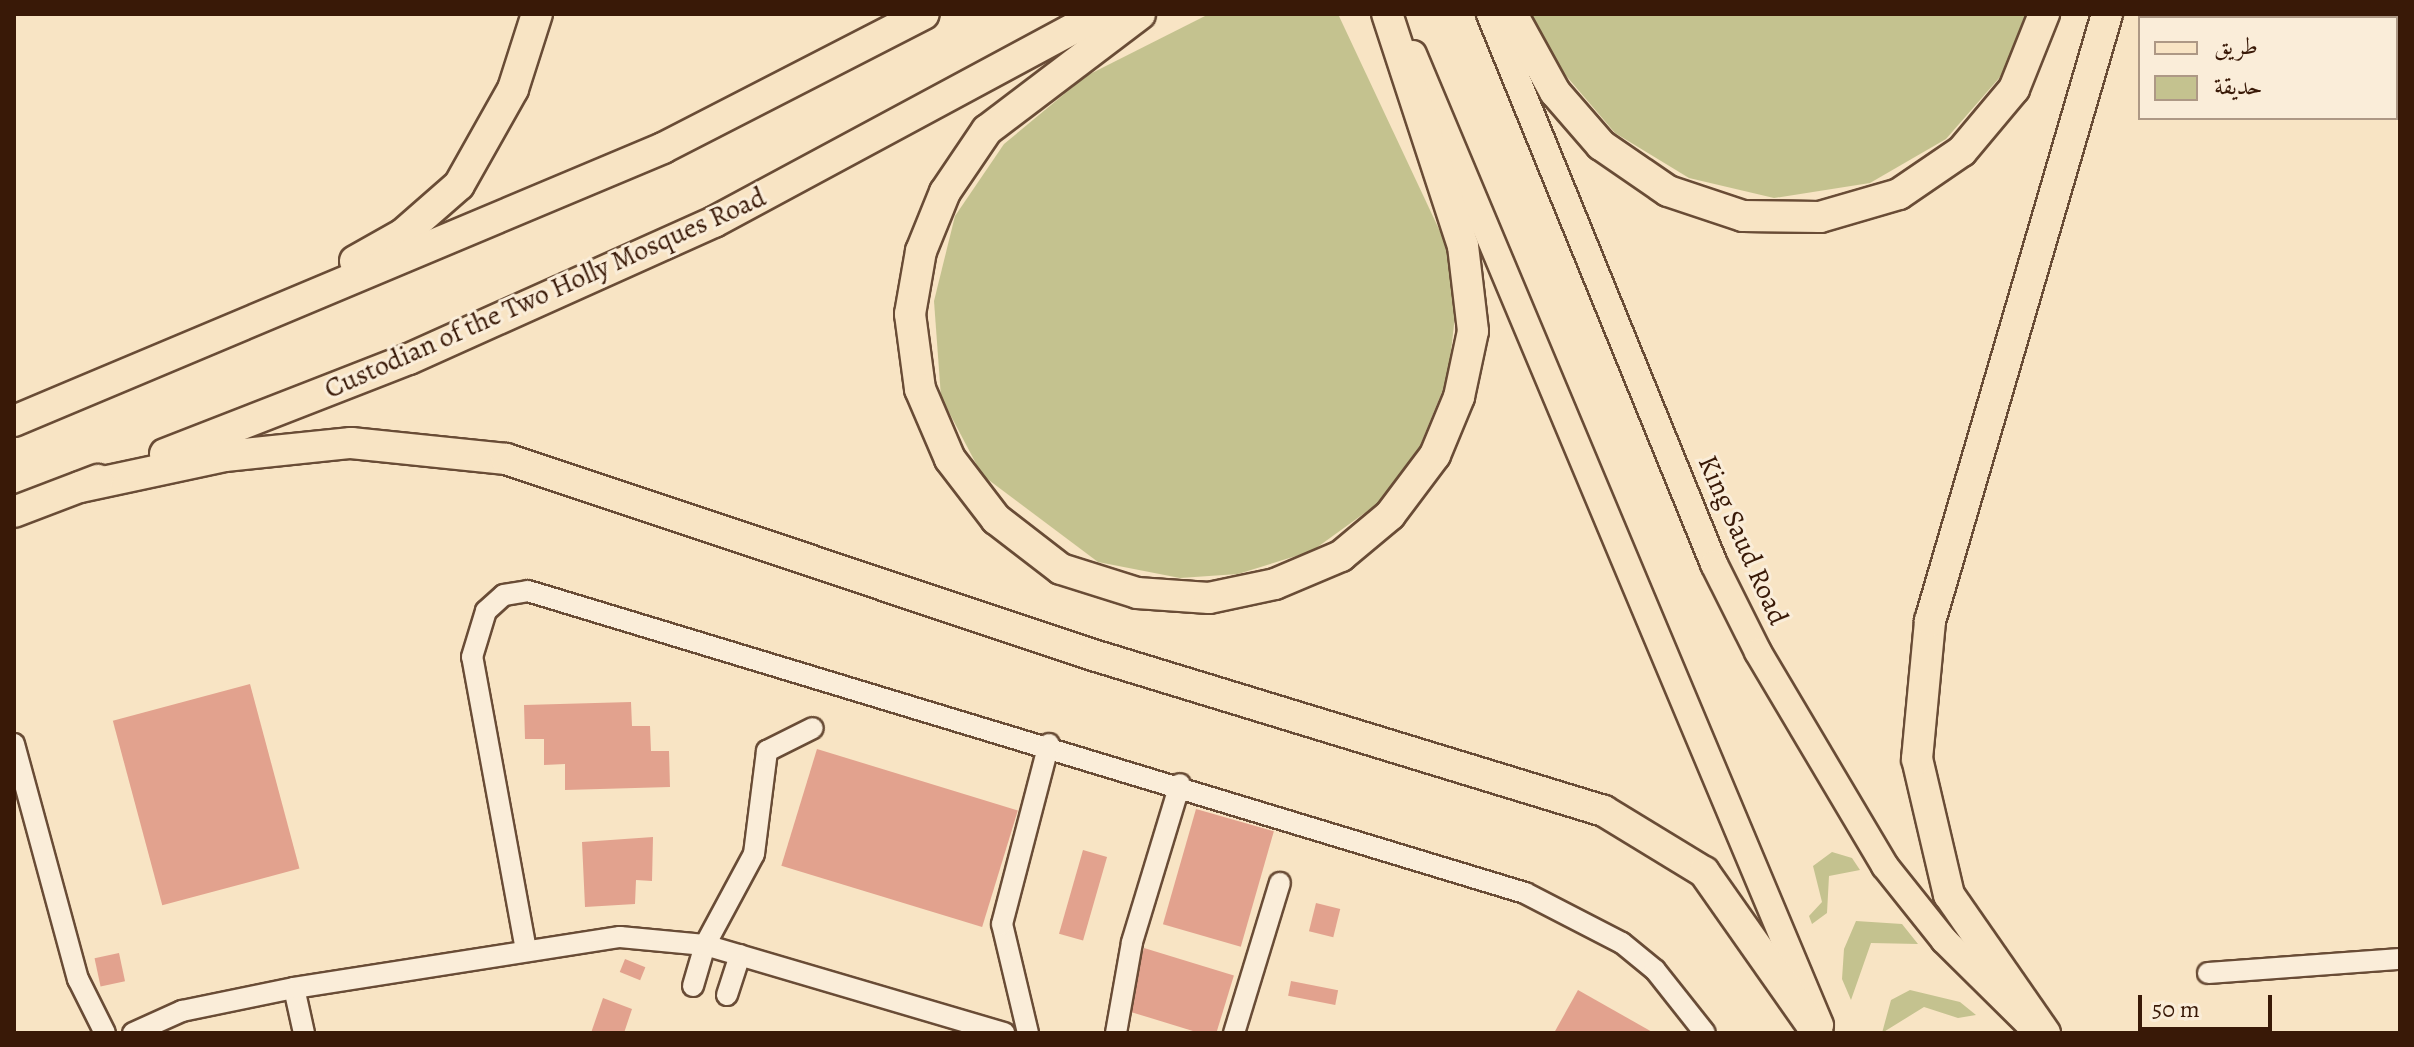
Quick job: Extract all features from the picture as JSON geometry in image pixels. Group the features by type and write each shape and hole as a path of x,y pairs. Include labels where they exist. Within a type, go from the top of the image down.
{"highway":[{"path":"225,334 403,234 459,185 513,89 537,14"},
{"path":"14,421 663,148 924,14"},
{"name":"Custodian of the Two Holly Mosques Road","path":"14,512 409,359 714,222 1101,14"},
{"path":"1140,14 987,130 945,192 921,251 910,314 920,389 950,459 996,519 1061,569 1137,593 1209,598 1275,584 1341,556 1390,515 1435,455 1459,397 1473,331 1463,246 1387,14"},
{"path":"1512,14 1555,92 1601,145 1668,191 1743,216 1820,217 1899,194 1962,151 2014,89 2044,14"},
{"path":"2045,1033 1949,895 1917,759 1930,621 2107,14"},
{"path":"80,487 225,456 351,443 506,459 1093,655 1604,811 1704,872 1817,1033"}],"main road":[{"path":"1396,14 1823,1033"},
{"name":"King Saud Road","path":"1490,14 1714,564 1773,680 1885,866 1944,940 2038,1033"}],"street":[{"path":"526,950 472,657 477,622 504,595 528,591 583,604 1180,784 1573,912 1655,970 1705,1033"},
{"path":"693,986 705,945 754,854 767,751 813,728"},
{"path":"14,744 78,979 105,1033"},
{"path":"1028,1033 1002,924 1049,744"},
{"path":"1116,1033 1132,942 1180,784"},
{"path":"1234,1033 1280,883"},
{"path":"133,1033 182,1011 294,988 620,937 705,945 938,1024 1004,1033"},
{"path":"727,995 740,955"},
{"path":"2208,973 2400,959"},
{"path":"294,988 304,1033"}],"green space":[{"path":"1209,14 1338,14 1445,242 1457,299 1448,377 1419,448 1384,499 1312,551 1238,574 1180,578 1098,562 982,475 941,397 934,301 955,216 1004,144 1086,76"},
{"path":"1530,14 2025,14 2007,69 1946,139 1870,183 1774,198 1689,178 1615,133 1562,71"},
{"path":"1832,852 1852,858 1860,870 1829,876 1827,913 1812,924 1809,916 1822,902 1813,866"},
{"path":"1856,921 1902,924 1918,944 1871,943 1851,1000 1842,979 1844,949"},
{"path":"1910,990 1960,1002 1976,1015 1958,1018 1924,1007 1882,1033 1891,1000"}],"building":[{"path":"250,684 299,868 162,905 113,721"},
{"path":"631,702 632,726 650,726 651,751 669,751 670,787 565,790 565,764 544,765 544,739 525,739 524,705"},
{"path":"817,749 1018,810 982,927 781,866"},
{"path":"1196,809 1274,831 1241,947 1163,924"},
{"path":"653,837 652,881 636,880 635,904 585,907 582,842"},
{"path":"1083,850 1107,857 1083,941 1059,934"},
{"path":"1316,903 1340,909 1333,937 1309,931"},
{"path":"1144,948 1234,975 1216,1033 1200,1033 1125,1010"},
{"path":"119,953 125,981 101,987 95,958"},
{"path":"625,959 645,967 640,980 620,972"},
{"path":"1291,981 1338,990 1335,1005 1288,996"},
{"path":"1578,990 1654,1033 1554,1033"},
{"path":"603,998 632,1009 624,1033 591,1033"}]}
